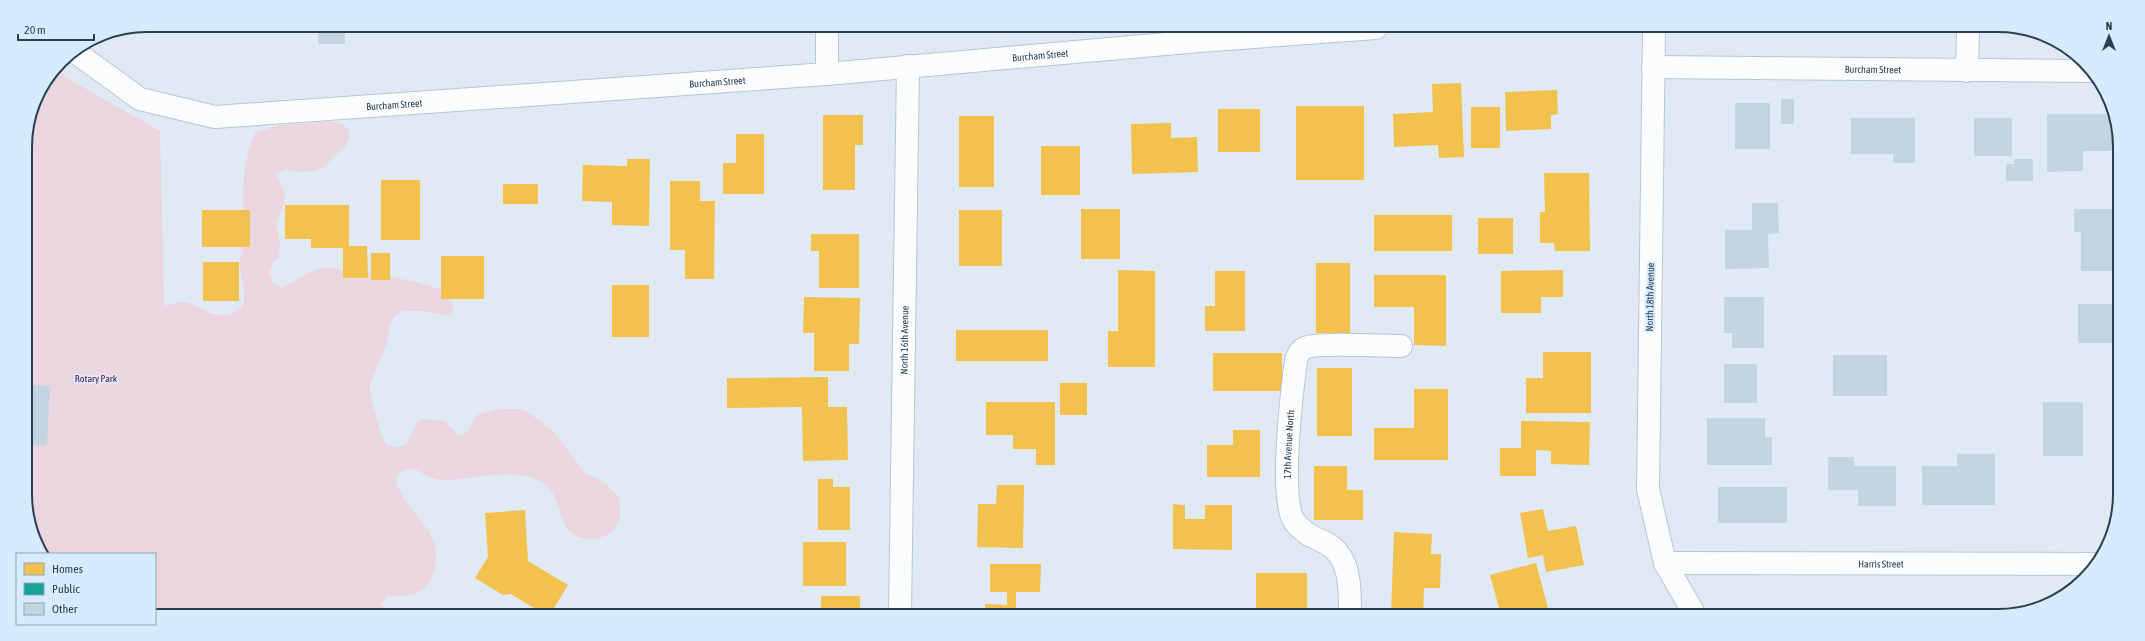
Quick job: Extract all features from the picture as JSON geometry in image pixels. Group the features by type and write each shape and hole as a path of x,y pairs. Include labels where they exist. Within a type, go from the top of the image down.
{"street":[{"path":"827,32 827,74"},
{"name":"Burcham Street","path":"79,55 140,98 215,117 827,74 1327,32"},
{"name":"North 18th Avenue","path":"1654,32 1648,489 1665,563 1692,609"},
{"path":"1967,71 1968,32"},
{"name":"North 16th Avenue","path":"900,609 908,66"},
{"name":"Burcham Street","path":"1653,67 2084,71"},
{"name":"17th Avenue North","path":"1350,609 1347,569 1343,558 1336,549 1308,535 1294,520 1288,494 1288,432 1296,360 1298,353 1305,348 1319,345 1401,346"},
{"name":"Harris Street","path":"1665,563 2089,564"}],"green space":[{"name":"Rotary Park","path":"60,72 67,78 160,131 164,305 180,302 188,303 216,315 234,313 243,305 244,288 240,266 244,244 244,177 248,153 256,132 277,126 331,121 341,123 349,130 349,138 344,148 325,166 321,169 311,171 295,171 285,169 277,175 285,194 284,204 276,223 280,245 279,256 273,263 269,273 273,283 282,288 317,269 346,269 418,283 441,290 449,297 454,307 451,316 423,311 403,311 395,315 390,324 386,345 370,384 370,394 382,437 387,445 396,448 407,444 415,425 423,419 445,421 458,436 467,432 477,415 498,409 520,409 529,413 554,432 585,473 604,482 619,497 620,516 618,523 612,531 606,535 593,539 580,537 571,532 565,524 554,495 548,486 527,476 503,474 442,480 429,477 414,469 403,471 396,476 399,489 405,500 429,532 434,544 436,558 433,574 426,587 421,591 409,595 388,596 381,604 384,609 156,609 156,553 48,553 47,551 34,516 32,494 32,140 36,118 41,103 51,83"}],"building: Homes":[{"path":"1461,83 1464,157 1439,158 1438,145 1394,147 1393,114 1433,112 1432,84"},
{"path":"1557,90 1558,114 1551,115 1551,129 1506,131 1505,92"},
{"path":"1296,106 1364,106 1364,180 1296,180"},
{"path":"1471,107 1500,107 1500,148 1471,148"},
{"path":"1218,109 1260,109 1260,152 1218,152"},
{"path":"823,115 863,115 863,145 855,145 855,190 823,190"},
{"path":"959,116 994,116 994,187 959,187"},
{"path":"1171,123 1171,138 1197,137 1198,172 1132,174 1131,124"},
{"path":"736,134 764,134 764,194 723,194 723,163 736,163"},
{"path":"1041,146 1080,146 1080,195 1041,195"},
{"path":"627,159 650,159 649,226 612,225 612,202 582,201 583,165 627,166"},
{"path":"1544,173 1589,173 1590,251 1555,251 1554,243 1540,243 1540,212 1545,212"},
{"path":"381,180 420,180 420,240 381,240"},
{"path":"670,181 700,181 700,201 715,201 714,279 685,279 685,250 670,250"},
{"path":"503,184 538,184 538,204 503,204"},
{"path":"285,205 349,205 349,246 367,246 368,278 343,278 343,248 311,248 311,239 285,239"},
{"path":"1081,209 1120,209 1120,259 1081,259"},
{"path":"202,210 250,210 250,247 202,247"},
{"path":"959,210 1002,210 1002,266 959,266"},
{"path":"1374,215 1452,215 1452,251 1374,251"},
{"path":"1478,218 1513,218 1513,254 1478,254"},
{"path":"811,234 859,234 859,288 819,288 819,251 811,251"},
{"path":"371,253 390,253 390,280 371,280"},
{"path":"441,256 484,256 484,299 441,299"},
{"path":"203,262 239,262 239,301 203,301"},
{"path":"1316,263 1350,263 1350,333 1316,333"},
{"path":"1118,270 1155,271 1155,367 1108,367 1108,331 1118,331"},
{"path":"1563,270 1563,297 1541,297 1541,313 1501,313 1501,271"},
{"path":"1215,271 1245,271 1245,331 1205,331 1205,306 1215,306"},
{"path":"1374,275 1446,275 1446,346 1414,345 1414,307 1374,307"},
{"path":"612,285 649,285 649,337 612,337"},
{"path":"804,297 860,298 859,344 849,344 849,371 814,371 814,333 803,333"},
{"path":"956,330 1048,330 1048,361 956,361"},
{"path":"1543,352 1591,352 1591,413 1526,413 1526,378 1543,378"},
{"path":"1213,353 1282,353 1282,391 1213,391"},
{"path":"1317,368 1352,368 1352,436 1317,436"},
{"path":"828,377 828,407 847,407 848,460 803,461 802,407 727,408 727,378"},
{"path":"1060,383 1087,383 1087,415 1060,415"},
{"path":"1414,389 1448,389 1448,460 1374,460 1374,428 1414,428"},
{"path":"986,402 1055,402 1055,465 1036,465 1036,449 1013,449 1013,435 986,435"},
{"path":"1521,421 1590,422 1589,465 1551,464 1551,451 1536,450 1536,476 1500,476 1500,448 1521,448"},
{"path":"1233,430 1260,430 1260,477 1207,477 1207,445 1233,445"},
{"path":"1314,466 1347,466 1347,490 1363,490 1363,520 1314,520"},
{"path":"818,479 833,479 833,487 850,487 850,530 818,530"},
{"path":"997,485 1024,485 1023,548 977,547 978,504 996,504"},
{"path":"1173,504 1185,505 1185,519 1205,519 1205,505 1232,505 1232,550 1173,549"},
{"path":"1543,509 1548,531 1576,526 1584,565 1546,572 1543,555 1528,558 1520,513"},
{"path":"525,510 528,561 568,585 553,609 535,609 511,594 503,595 475,578 488,557 485,513"},
{"path":"1394,532 1432,534 1431,554 1441,554 1440,588 1424,588 1423,609 1391,609"},
{"path":"803,542 846,542 846,586 803,586"},
{"path":"1536,563 1548,608 1499,609 1490,575"},
{"path":"990,564 1041,564 1040,592 1016,592 1016,609 985,609 985,604 1007,605 1007,592 990,592"},
{"path":"1256,573 1307,573 1307,609 1256,609"},
{"path":"821,596 860,596 860,609 821,609"}],"building: Other":[{"path":"345,32 345,44 318,44 318,33 260,33"},
{"path":"1781,99 1794,99 1794,124 1781,124"},
{"path":"1735,103 1770,103 1770,149 1735,149"},
{"path":"2047,114 2108,114 2111,125 2113,151 2083,151 2083,171 2047,172"},
{"path":"1851,118 1915,118 1915,163 1893,163 1893,154 1851,154"},
{"path":"1974,118 2012,118 2012,156 1974,156"},
{"path":"2014,159 2033,159 2033,181 2006,181 2006,164 2014,164"},
{"path":"1752,203 1778,203 1779,233 1768,234 1769,268 1725,269 1725,230 1752,230"},
{"path":"2074,209 2113,209 2113,271 2081,271 2081,232 2074,232"},
{"path":"1724,297 1764,297 1764,348 1732,348 1732,333 1724,333"},
{"path":"2078,304 2113,304 2113,343 2078,343"},
{"path":"1833,355 1887,355 1887,396 1833,396"},
{"path":"1724,364 1757,364 1757,403 1724,403"},
{"path":"32,385 50,386 47,446 32,445"},
{"path":"2043,402 2083,402 2083,456 2043,456"},
{"path":"1707,418 1765,418 1765,437 1772,437 1772,465 1707,465"},
{"path":"1957,454 1995,454 1995,505 1922,505 1922,466 1957,466"},
{"path":"1828,457 1854,457 1854,466 1896,466 1896,506 1858,506 1858,490 1828,490"},
{"path":"1718,487 1787,487 1787,523 1718,523"}]}
